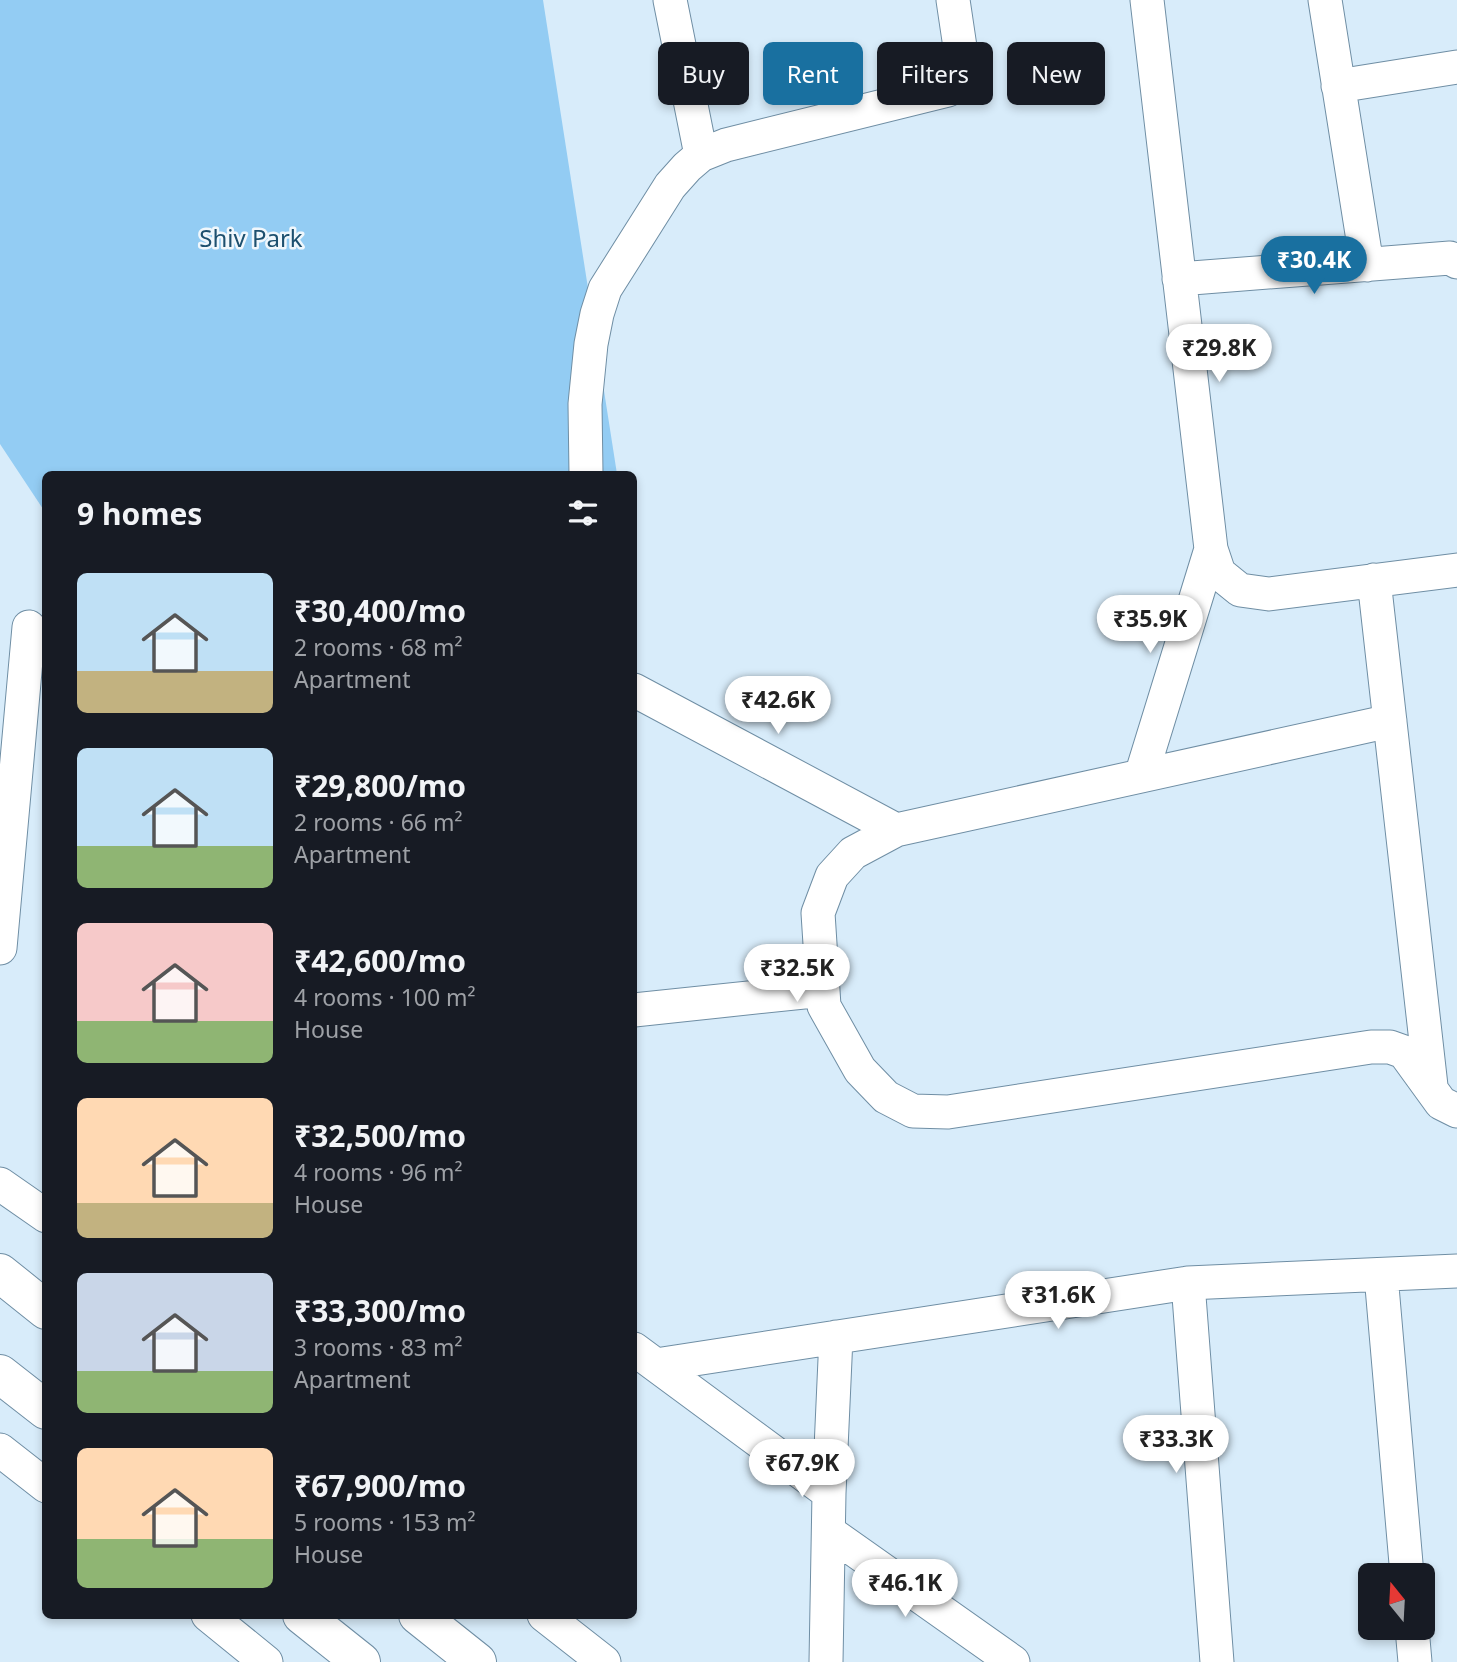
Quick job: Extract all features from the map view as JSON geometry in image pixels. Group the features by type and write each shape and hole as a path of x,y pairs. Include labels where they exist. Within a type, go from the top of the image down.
{"highway":[{"path":"0,1273 42,1307"},
{"path":"0,1374 42,1407"},
{"path":"307,1619 360,1662"},
{"path":"423,1619 477,1662"}],"street":[{"path":"670,0 701,155"},
{"path":"586,471 585,404 597,314 605,289 670,186 701,155 726,145 948,90 959,83 964,74 953,0"},
{"path":"1147,0 1211,550 1219,573 1240,590 1269,594 1457,570"},
{"path":"1325,0 1367,265"},
{"path":"1338,86 1457,67"},
{"path":"1179,279 1450,258 1457,262"},
{"path":"1140,776 1211,550"},
{"path":"1374,580 1431,1089"},
{"path":"0,948 4,860 25,627"},
{"path":"637,693 897,830"},
{"path":"1390,721 897,830 853,853 832,876 818,913 824,1006 860,1070 886,1097 913,1111 948,1112 1371,1047 1390,1047 1404,1052 1441,1103 1457,1111"},
{"path":"637,1010 823,990"},
{"path":"0,1184 42,1213"},
{"path":"645,1357 836,1337 1188,1283 1457,1271"},
{"path":"1381,1275 1406,1563"},
{"path":"1188,1283 1217,1662"},
{"path":"826,1662 829,1493 836,1337"},
{"path":"645,1357 829,1493"},
{"path":"0,1450 42,1483"},
{"path":"828,1532 1013,1662"},
{"path":"213,1619 266,1662"},
{"path":"549,1619 604,1662"},
{"path":"1413,1640 1415,1662"}],"green space":[{"name":"Shiv Park","path":"0,0 543,0 617,471 42,471 42,507 0,444"}]}
